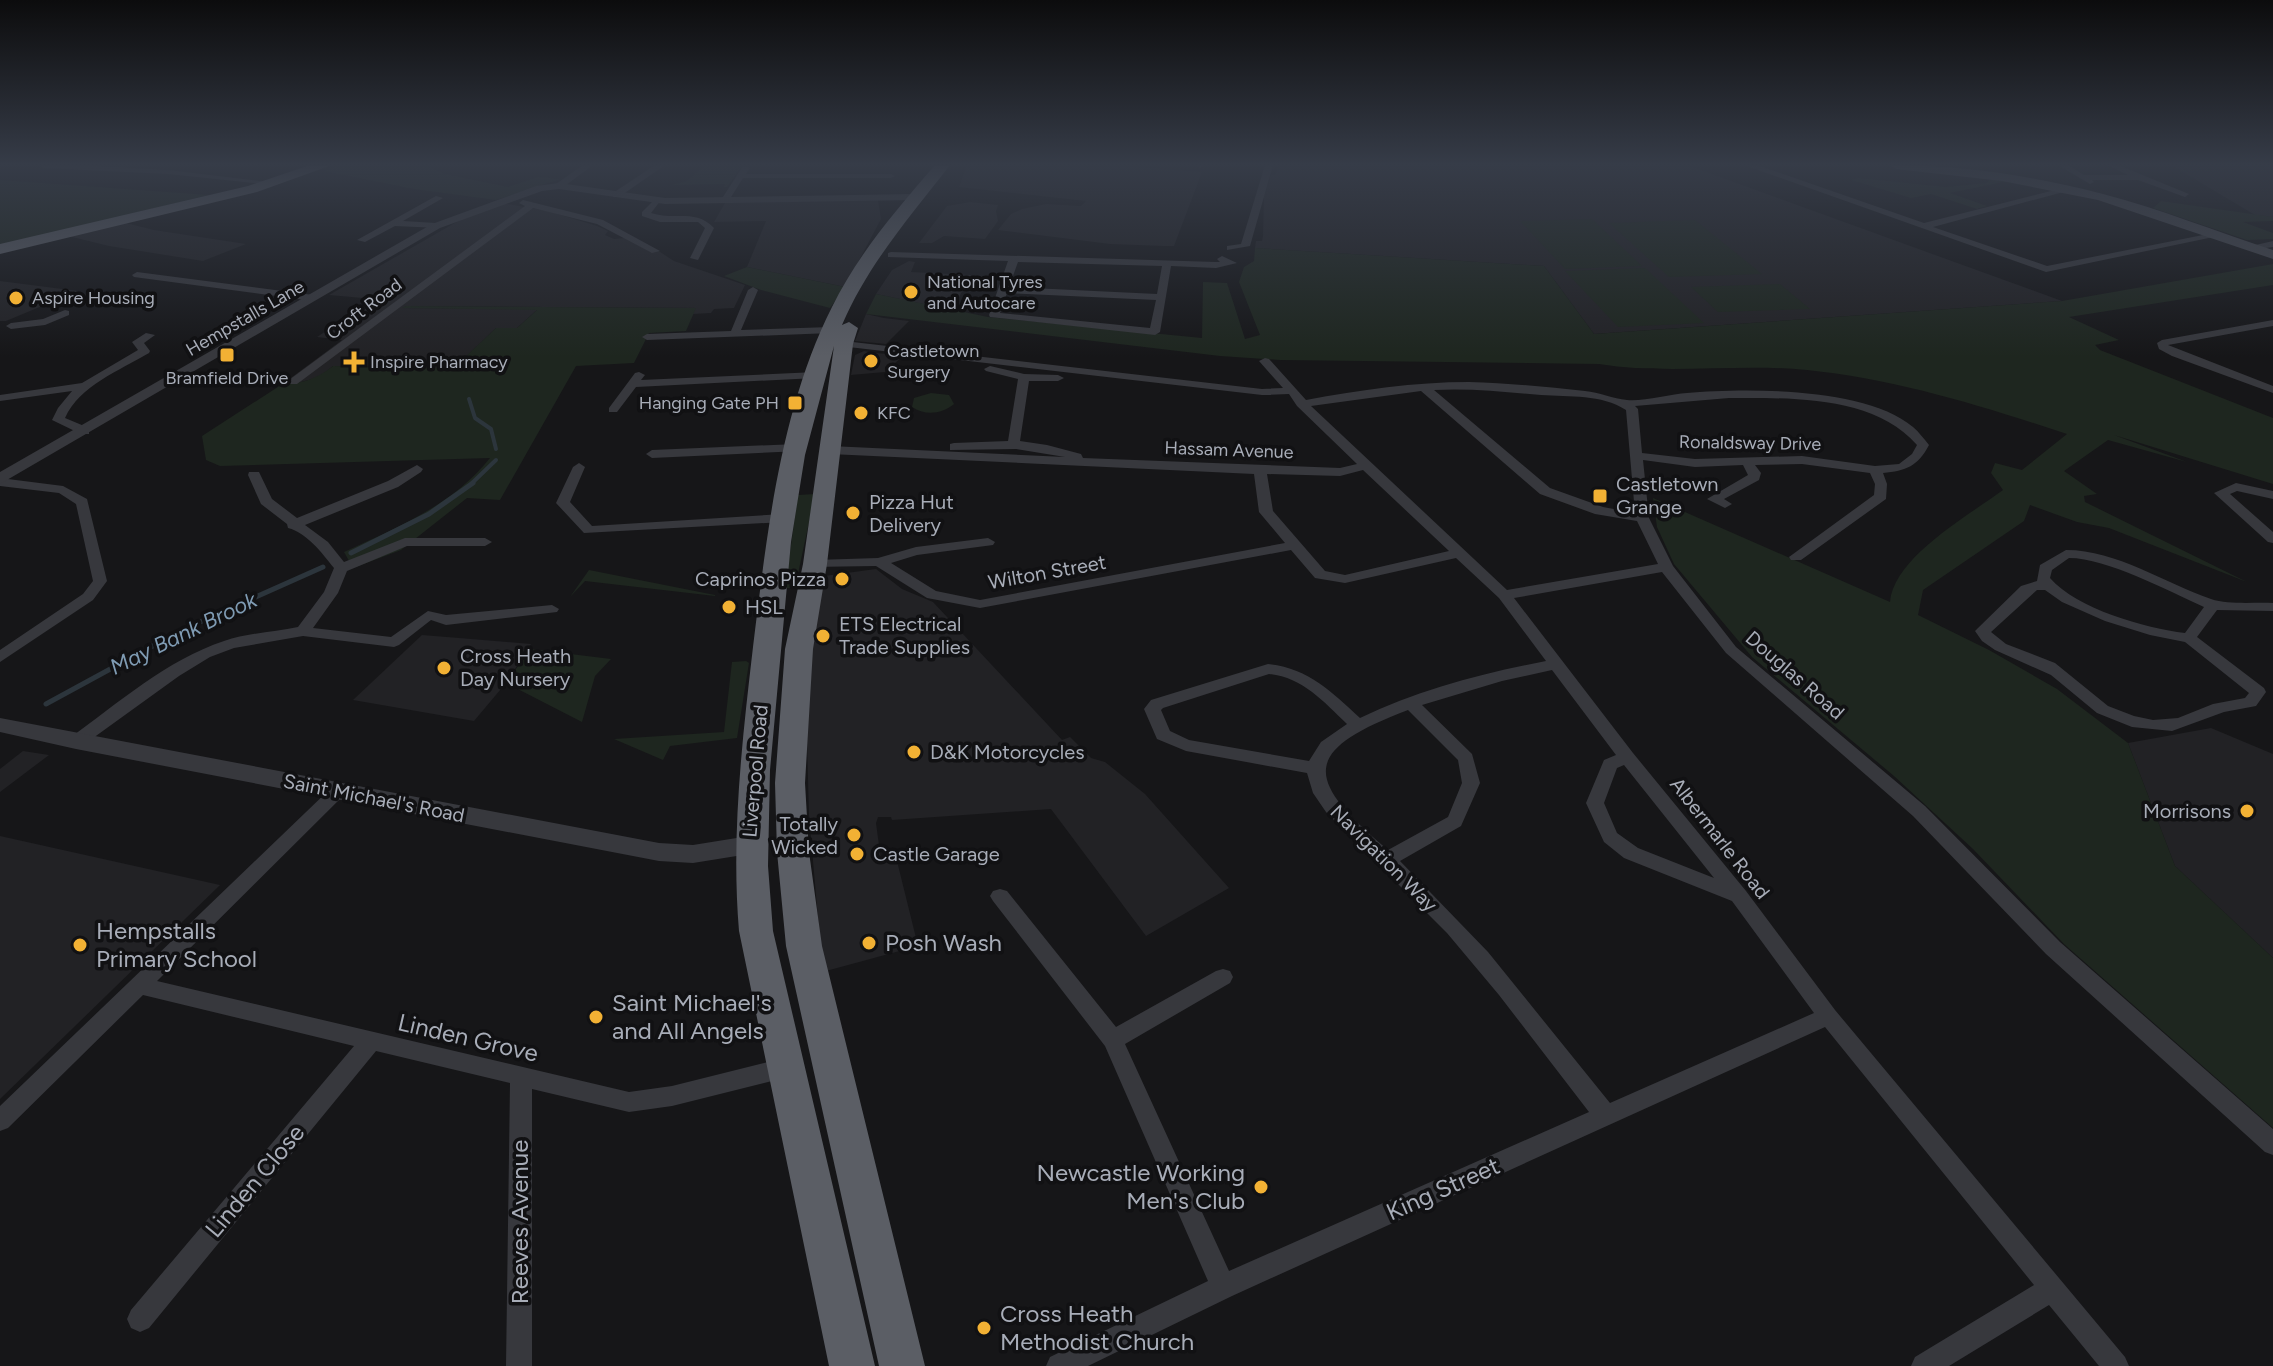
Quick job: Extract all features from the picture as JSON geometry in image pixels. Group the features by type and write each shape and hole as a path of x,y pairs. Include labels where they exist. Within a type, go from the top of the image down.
{"highway":[{"path":"0,249 83,229"},
{"name":"Liverpool Road","path":"895,229 888,232 816,375 783,518 756,744 772,845 804,946 902,1366"},
{"name":"Liverpool Road","path":"852,1366 784,1068 756,931 749,879 772,845 790,783 799,649 815,564 849,312 891,255 902,229"},
{"path":"797,448 830,450"}],"main road":[{"path":"2200,229 2273,255"}],"street":[{"path":"362,240 383,229"},
{"name":"Hempstalls Lane","path":"0,480 431,229"},
{"name":"Croft Road","path":"293,382 500,229"},
{"path":"614,229 655,251"},
{"path":"693,255 710,229"},
{"path":"1230,248 1245,246 1251,229"},
{"path":"1933,229 2046,269 2218,235"},
{"path":"609,237 625,233"},
{"path":"2252,247 2273,244"},
{"path":"891,255 1167,264 1232,263 1222,259"},
{"path":"1014,259 994,315 1155,332 1167,264"},
{"path":"137,275 313,298"},
{"path":"735,333 753,290"},
{"path":"1003,290 1161,297"},
{"path":"647,337 735,333 849,312 972,359 992,370 1024,377 1063,378 1095,372"},
{"path":"0,335 5,326 45,322 65,313"},
{"path":"2273,323 2162,343 2163,347 2176,354 2273,390"},
{"path":"85,431 58,420 62,406 86,386 145,351 137,342 150,335"},
{"path":"972,359 1295,398 1461,385 1576,394 1619,400 1626,404"},
{"name":"Albermarle Road","path":"1265,361 1295,398 1504,595 1627,757 1739,896 1828,1016 2116,1366"},
{"path":"613,410 637,378 816,375"},
{"path":"1014,443 1024,377"},
{"path":"0,398 86,386"},
{"path":"1423,387 1545,491 1600,511 1642,518"},
{"name":"Ronaldsway Drive","path":"1626,404 1749,394 1846,403 1878,412 1906,427 1923,445 1917,456 1903,467 1875,470 1802,460 1695,463 1638,456"},
{"name":"Douglas Road","path":"1626,404 1632,409 1642,518 1666,567 1731,650 1919,811 2053,948 2273,1144"},
{"name":"Hassam Avenue","path":"934,455 950,448 1014,443 1056,449 1089,462"},
{"path":"652,454 797,448"},
{"name":"Hassam Avenue","path":"830,450 1260,470 1340,472 1366,466"},
{"path":"1725,504 1714,499 1754,477 1755,473 1745,460"},
{"path":"579,467 563,503 589,530 783,518"},
{"path":"293,525 393,484 417,469"},
{"path":"1260,470 1263,506 1320,575 1339,580 1458,553"},
{"path":"1796,557 1881,496 1881,484 1875,470"},
{"path":"254,475 266,501 293,525 323,545 341,568"},
{"path":"0,480 63,490 82,502 100,581 88,597 0,657"},
{"path":"2273,495 2236,487 2221,493 2273,539"},
{"path":"303,631 331,593 341,568 405,542 485,542"},
{"path":"815,564 879,562 916,551 988,542"},
{"name":"Wilton Street","path":"879,562 932,595 980,604 1294,545"},
{"path":"2046,586 2035,585 2026,589 1983,631 1985,636 1993,643 2043,663 2070,680 2096,705 2116,715 2131,721 2172,725 2223,707 2250,702 2266,692 2224,666 2189,638 2145,632 2057,594 2046,586 2043,579 2045,568 2066,554 2082,554 2146,576 2213,605 2273,607"},
{"path":"1504,595 1666,567"},
{"path":"2189,638 2213,605"},
{"path":"76,742 173,672 231,644 303,631 394,642 428,615 446,620 552,609"},
{"path":"1360,727 1303,678 1280,669 1268,669 1157,704 1152,709 1163,735 1186,745 1315,768 1321,752 1360,727 1410,703 1491,676 1556,664"},
{"path":"1387,859 1455,821 1471,783 1466,758 1410,703"},
{"name":"Saint Michael's Road","path":"0,725 337,792 674,854 772,845"},
{"path":"1627,757 1610,764 1595,803 1610,837 1631,853 1739,896"},
{"name":"Navigation Way","path":"1315,768 1323,799 1387,859 1479,955 1606,1116"},
{"path":"0,1121 337,792"},
{"path":"1000,896 1113,1040 1223,1287"},
{"path":"1113,1040 1223,977"},
{"name":"Linden Grove","path":"141,986 629,1102 672,1096 784,1068"},
{"name":"King Street","path":"1059,1366 1223,1287 1828,1016"},
{"name":"Linden Close","path":"140,1319 370,1042"},
{"name":"Reeves Avenue","path":"519,1366 521,1078"},
{"path":"1924,1366 2053,1288"}],"shaded area":[{"path":"0,229 71,229 0,246"},
{"path":"92,229 149,229 246,244 203,261 109,246 64,235"},
{"path":"445,229 603,229 608,231 605,235 614,239 624,238 651,252 657,250 674,261 745,285 734,308 714,309 711,313 693,314 695,308 406,306 404,308 538,309 517,328 496,328 462,361 439,368 333,366 320,377 294,384 284,383 342,340 317,337 374,299 329,295"},
{"path":"763,229 876,229 845,287 747,267"},
{"path":"930,229 992,229 985,239 944,236 932,243 919,243"},
{"path":"1181,229 1174,246 1110,244 998,230"},
{"path":"1263,229 1863,229 2062,301 1594,334 1544,266 1255,248 1256,241 1262,241"},
{"path":"1527,229 1602,229 1642,266 1565,269"},
{"path":"1615,229 1706,229 1762,274 1669,277"},
{"path":"2214,229 2261,229 2273,233 2273,239 2247,240"},
{"path":"1255,248 1544,266 1594,334 2062,301 2273,264 2273,285 2069,317 2119,340 2095,345 2100,350 2273,418 2273,484 2114,435 2187,462 2108,440 2064,471 2097,494 2084,496 2085,502 2247,582 2109,528 2077,522 2030,505 2024,521 1923,590 1918,615 1989,650 2057,689 2128,743 2175,866 2273,958 2273,1128 2064,944 1973,849 1894,776 1752,657 1674,564 1657,527 1653,498 1890,602 1904,569 1918,554 2003,490 1991,473 1995,463 2022,470 2067,434 1906,387 1807,370 1280,360 1220,356 866,314 876,294 988,317 1202,338 1203,282 1227,283 1245,339 1260,335 1239,282 1244,267 1254,261"},
{"path":"909,261 915,262 911,272 971,275 952,310 876,294 892,270"},
{"path":"747,267 845,287 830,308 761,290 724,276"},
{"path":"1645,268 1704,323 1618,327 1565,271"},
{"path":"0,281 78,291 0,321"},
{"path":"1780,284 1810,309 1718,312 1691,287"},
{"path":"402,308 696,308 686,331 649,333 634,363 576,366 500,500 467,498 401,550 353,568 344,552 423,514 459,489 490,458 220,466 206,460 202,436 284,383 310,379 333,366 439,368 461,361 496,328 517,328 537,310"},
{"path":"866,314 909,321 886,344 855,341"},
{"path":"864,351 904,355 885,372 851,375 855,355"},
{"path":"931,393 949,395 954,404 933,413 912,407 914,398"},
{"path":"815,494 795,588 785,588 798,495"},
{"path":"876,569 902,589 933,602 1062,740 1070,737 1091,758 1105,762 1145,794 1229,888 1146,936 1051,809 892,820 891,817 878,817 876,823 881,860 896,857 918,946 826,971 820,941 809,815 810,633 824,576"},
{"path":"589,570 715,596 585,581 570,597"},
{"path":"422,635 531,644 506,683 474,721 353,700"},
{"path":"530,649 611,659 595,676 582,722 506,683"},
{"path":"732,662 749,663 737,738 670,746 663,760 614,739 724,732"},
{"name":"Morrisons","path":"2211,728 2273,754 2273,958 2175,866 2128,743"},
{"path":"23,751 49,755 0,792 0,769"},
{"name":"Hempstalls Primary School","path":"0,836 220,885 0,1099"}],"waterway":[{"path":"469,399 475,418 491,429 496,449"},
{"path":"470,485 496,460"},
{"path":"351,553 429,514 473,483"},
{"name":"May Bank Brook","path":"46,704 182,630 323,567"}],"place":[{"name":"National Tyres and Autocare","path":"911,292"},
{"name":"Aspire Housing","path":"16,298"},
{"name":"Bramfield Drive","path":"227,355"},
{"name":"Castletown Surgery","path":"871,361"},
{"name":"Inspire Pharmacy","path":"354,362"},
{"name":"Hanging Gate PH","path":"795,403"},
{"name":"KFC","path":"861,413"},
{"name":"Castletown Grange","path":"1600,496"},
{"name":"Pizza Hut Delivery","path":"853,513"},
{"name":"Caprinos Pizza","path":"842,579"},
{"name":"HSL","path":"729,607"},
{"name":"ETS Electrical Trade Supplies","path":"823,636"},
{"name":"Cross Heath Day Nursery","path":"444,668"},
{"name":"D&K Motorcycles","path":"914,752"},
{"name":"Morrisons","path":"2247,811"},
{"name":"Totally Wicked","path":"854,835"},
{"name":"Castle Garage","path":"857,854"},
{"name":"Posh Wash","path":"869,943"},
{"name":"Hempstalls Primary School","path":"80,945"},
{"name":"Saint Michael's and All Angels","path":"596,1017"},
{"name":"Newcastle Working Men's Club","path":"1261,1187"},
{"name":"Cross Heath Methodist Church","path":"984,1328"}]}
